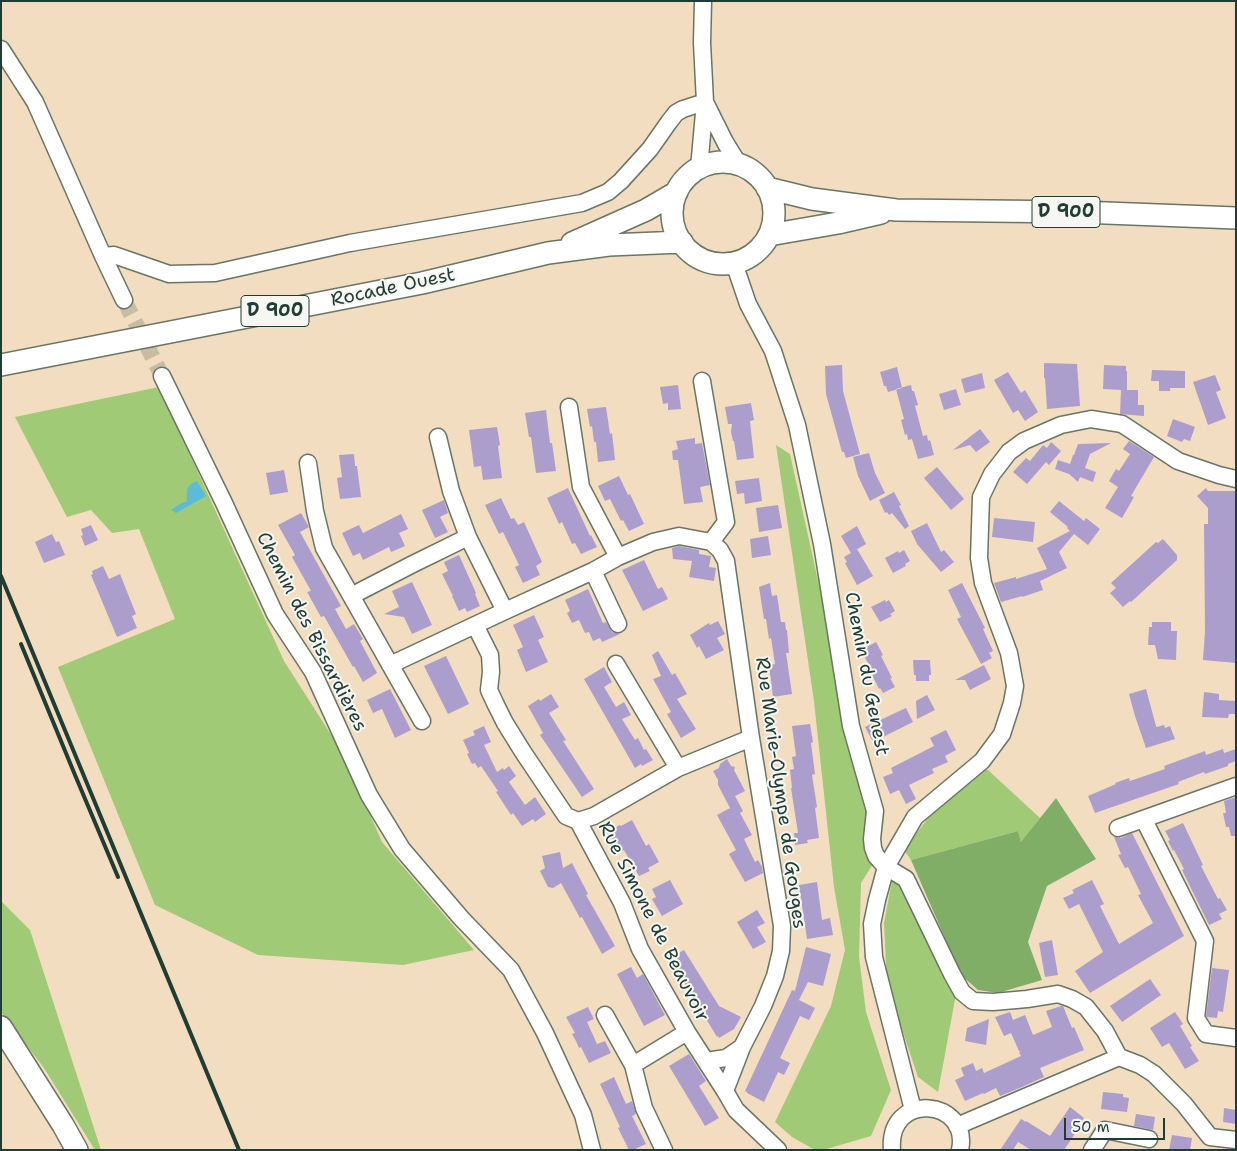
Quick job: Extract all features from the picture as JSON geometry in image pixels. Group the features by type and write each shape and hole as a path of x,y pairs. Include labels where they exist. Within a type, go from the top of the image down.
{"main road":[{"path":"725,162 739,165 750,170 760,178 767,188 773,203 774,219 770,235 761,248 749,257 734,263 719,264 705,260 692,253 682,242 674,226 673,209 677,192 686,179 699,168 712,163 725,162"},
{"name":"D 900","path":"767,188 812,199 896,210 1080,212 1236,218"},
{"name":"Rocade Ouest","path":"548,253 646,210 677,192"},
{"name":"D 900","path":"770,235 896,210"},
{"name":"Rocade Ouest","path":"1,365 422,283 548,253 609,245 682,242"},
{"path":"1,1027 77,1150"}],"street":[{"path":"699,168 706,102 702,43 702,1"},
{"path":"1,49 35,102 124,300"},
{"path":"706,102 724,142 739,165"},
{"path":"103,256 114,255 169,274 215,273 350,243 582,203 608,192 621,181 650,149 668,122 676,114 683,109 706,102"},
{"name":"Chemin du Genest","path":"734,263 748,304 772,351 797,425 822,544 851,726 875,811 872,839 876,856 886,866 906,879 962,992 973,1001 993,1002 1058,994 1072,999 1086,1007 1105,1031 1119,1057"},
{"name":"Chemin des Bissardières","path":"162,376 224,503 275,614 313,672 369,795 402,849 461,918 511,970 545,1033 583,1115 592,1150"},
{"path":"390,665 653,542 679,536 711,542 726,522 702,381"},
{"path":"569,407 581,488 618,557"},
{"path":"913,1110 874,958 872,924 886,866 915,817 982,761 1002,734 1012,703 1015,686 1009,653 983,584 979,558 980,497 992,474 1009,452 1024,441 1061,425 1090,419 1122,424 1178,460 1236,479"},
{"path":"438,437 450,491 468,537 505,611"},
{"path":"308,463 315,510 324,548 422,721"},
{"path":"351,596 468,537"},
{"name":"Rue Marie-Olympe de Gouges","path":"711,542 720,550 726,561 751,738 782,926 781,951 775,976 763,1006 742,1048 725,1091"},
{"path":"593,571 618,624"},
{"name":"Rue Simone de Beauvoir","path":"475,625 490,655 489,690 505,723 566,816 578,821 622,903 640,949 687,1032 736,1110 778,1150"},
{"path":"616,664 678,768"},
{"path":"578,821 594,816 678,768 751,738"},
{"path":"1118,828 1236,786"},
{"path":"1144,820 1205,941 1196,1018 1206,1034 1236,1038"},
{"path":"605,1014 633,1065 644,1108 664,1150"},
{"path":"633,1065 687,1032"},
{"path":"706,1061 726,1058 742,1048"},
{"path":"957,1126 1119,1057 1140,1065 1154,1074 1184,1104 1209,1144 1236,1140"},
{"path":"892,1150 893,1131 896,1126 904,1115 923,1107 933,1108 951,1118 957,1126 960,1135 960,1150"},
{"path":"1092,1150 1105,1130 1149,1139"}],"green space":[{"path":"159,387 284,661 344,755 382,842 474,950 403,965 258,955 155,905 58,667 175,619 139,529 112,533 91,510 67,517 15,417"},
{"path":"776,445 790,454 868,807 873,864 861,883 859,957 866,1012 891,1090 871,1136 823,1150 815,1150 792,1137 775,1122 831,1006 845,950 834,887 814,701"},
{"path":"979,769 988,770 1040,818 1021,843 1018,831 911,860 904,850 934,810"},
{"path":"1056,798 1096,859 1047,886 1028,942 1042,980 998,993 978,990 961,975 911,860 1018,831 1021,842"},
{"path":"893,875 902,881 956,994 938,1092 918,1077 887,984 884,923"},
{"path":"1,901 30,930 101,1150 95,1150 44,1068 1,1012"}],"water":[{"path":"197,481 206,496 176,513 171,510 187,501 189,487"}],"building":[{"path":"1044,363 1077,364 1080,406 1047,409"},
{"path":"842,365 843,391 860,454 846,458 844,452 842,452 826,394 825,366"},
{"path":"1104,365 1126,366 1127,390 1138,390 1138,405 1144,405 1144,416 1120,414 1121,390 1103,389"},
{"path":"897,367 902,388 888,392 880,372"},
{"path":"1152,370 1185,371 1185,388 1170,388 1170,391 1159,391 1159,381 1151,381"},
{"path":"1008,372 1021,393 1025,390 1038,412 1025,421 1018,410 1013,413 994,380"},
{"path":"982,373 985,388 965,393 961,379"},
{"path":"1215,375 1221,390 1216,392 1226,418 1208,425 1193,382"},
{"path":"678,385 681,409 668,410 668,403 663,404 660,387"},
{"path":"911,385 918,405 915,406 923,436 927,435 928,441 930,440 934,455 918,459 912,439 908,440 907,434 905,435 901,420 904,419 896,389"},
{"path":"956,389 961,405 944,410 939,394"},
{"path":"751,403 754,420 750,421 754,458 737,460 731,432 732,424 728,424 725,407"},
{"path":"606,407 610,434 612,433 615,460 598,462 596,442 594,442 587,409"},
{"path":"546,410 556,471 536,473 531,437 529,437 525,413"},
{"path":"1173,419 1195,427 1190,441 1184,439 1182,442 1167,436"},
{"path":"497,427 502,478 483,480 481,466 474,467 469,430"},
{"path":"980,429 990,442 976,452 970,445 953,450"},
{"path":"695,438 695,444 702,443 710,485 700,487 703,502 684,504 678,460 673,460 672,451 678,449 676,441"},
{"path":"1129,441 1154,457 1131,496 1134,497 1122,518 1105,508 1118,487 1109,481 1116,469 1119,471 1130,454 1123,449"},
{"path":"1051,442 1061,451 1049,465 1046,462 1027,484 1013,472 1026,458 1030,461 1043,445 1047,448"},
{"path":"1111,443 1090,454 1085,468 1096,472 1093,482 1080,477 1078,482 1069,474 1055,469 1058,460 1070,464 1078,444"},
{"path":"869,453 875,473 885,493 870,501 858,476 853,457"},
{"path":"354,454 361,497 340,499 337,478 342,477 339,455"},
{"path":"937,467 964,499 951,510 924,478"},
{"path":"284,470 288,492 270,495 266,473"},
{"path":"619,476 644,524 629,531 623,520 621,521 610,499 605,501 598,486"},
{"path":"759,478 762,501 745,504 744,493 737,494 735,481"},
{"path":"568,488 597,547 581,554 575,543 572,544 562,522 559,524 547,498"},
{"path":"1206,488 1208,491 1236,491 1236,663 1203,660 1205,631 1204,524 1208,524 1208,508 1197,496"},
{"path":"894,492 909,526 905,529 892,513 889,515 887,512 885,513 879,500"},
{"path":"501,498 511,519 514,518 518,525 524,522 542,562 536,566 540,575 523,583 515,567 519,565 503,532 499,534 485,505"},
{"path":"444,500 448,513 440,517 448,532 435,538 422,510"},
{"path":"1059,501 1084,521 1086,518 1100,529 1088,545 1074,534 1059,552 1067,568 1040,581 1043,590 1001,602 994,583 1016,577 1016,579 1047,569 1037,548 1070,531 1068,527 1050,512"},
{"path":"778,505 782,528 759,532 756,508"},
{"path":"301,513 309,527 300,532 341,606 335,609 346,629 354,624 363,639 360,641 377,673 363,682 324,616 321,617 307,592 311,591 292,557 295,555 278,525"},
{"path":"401,514 408,529 399,533 405,546 391,552 389,547 363,560 360,553 353,556 342,533 359,525 363,533"},
{"path":"994,518 1035,522 1033,542 992,537"},
{"path":"927,523 941,552 944,550 954,562 941,572 917,544 911,531"},
{"path":"91,525 98,540 85,546 81,536 83,535 81,529"},
{"path":"857,526 866,544 857,549 873,576 857,585 845,563 847,562 844,557 851,553 841,536"},
{"path":"52,534 56,542 59,541 65,555 44,563 35,542"},
{"path":"768,536 771,555 752,558 750,539"},
{"path":"1163,539 1177,555 1177,560 1123,607 1110,593 1116,588 1111,583 1156,542 1158,543"},
{"path":"679,546 699,550 699,554 711,556 709,567 716,568 714,581 689,577 692,561 673,559 672,548"},
{"path":"904,550 910,561 905,564 906,566 893,573 885,558"},
{"path":"459,555 480,606 467,612 465,608 459,611 442,574 448,571 444,562"},
{"path":"644,560 658,589 662,587 668,599 643,611 622,570"},
{"path":"103,566 109,579 120,574 136,614 132,616 137,628 117,637 91,575 93,574 92,571"},
{"path":"412,582 432,625 412,634 404,617 384,614 399,607 392,591"},
{"path":"770,583 772,596 777,595 781,622 785,622 787,630 789,653 786,653 792,694 773,697 769,665 775,664 771,638 769,639 766,619 764,619 759,587"},
{"path":"962,583 985,628 983,629 993,651 989,653 992,658 981,664 957,619 961,617 948,590"},
{"path":"588,589 603,623 606,622 612,632 620,634 602,642 600,638 593,641 589,632 585,633 579,620 572,623 567,613 570,611 565,600"},
{"path":"885,600 886,602 889,600 895,611 890,614 892,616 880,622 871,607"},
{"path":"534,615 544,637 538,640 548,662 526,672 517,650 523,647 513,625"},
{"path":"718,621 725,634 717,638 724,650 706,659 690,635 709,623 710,625"},
{"path":"1152,622 1171,622 1171,631 1177,631 1176,660 1158,659 1155,645 1148,645 1149,627 1152,627"},
{"path":"876,642 895,687 883,693 879,689 872,675 874,674 861,650"},
{"path":"658,651 672,675 675,673 687,694 677,699 696,729 681,738 667,714 671,712 653,679 661,676 652,655"},
{"path":"446,656 469,704 448,714 424,666"},
{"path":"913,660 930,660 931,675 929,675 929,681 916,681"},
{"path":"984,665 991,679 970,690 965,680 955,680"},
{"path":"604,667 612,682 604,687 616,707 624,702 631,715 622,719 635,740 638,738 644,750 646,749 653,760 642,766 641,764 635,768 584,679"},
{"path":"390,689 411,730 395,738 382,709 373,713 367,700"},
{"path":"1146,689 1156,726 1164,725 1165,728 1170,726 1175,739 1146,748 1129,694"},
{"path":"1204,692 1219,694 1219,700 1236,701 1236,714 1229,714 1228,718 1202,717"},
{"path":"551,694 559,707 549,713 566,740 563,741 594,789 582,797 540,735 543,733 528,706"},
{"path":"927,695 935,710 917,719 916,701"},
{"path":"906,708 913,722 873,742 865,727"},
{"path":"810,724 815,774 812,775 819,838 807,840 808,843 795,845 794,833 798,833 791,788 790,770 794,769 792,757 796,756 792,726"},
{"path":"484,726 491,742 484,745 497,772 509,766 516,776 509,782 525,805 535,797 546,814 535,822 533,819 522,826 513,813 511,815 481,766 478,768 475,763 472,764 463,740 475,735 473,731"},
{"path":"946,730 956,750 945,756 948,762 932,769 934,773 909,785 916,799 906,804 899,790 890,794 883,777 893,773 891,768 934,746 930,738"},
{"path":"1223,749 1224,753 1236,749 1236,761 1228,764 1228,766 1205,774 1204,772 1178,782 1179,784 1095,813 1088,796 1129,778 1130,781 1165,769 1164,766 1205,751 1206,755"},
{"path":"727,759 731,766 735,767 734,770 745,791 735,796 743,811 740,813 752,835 744,839 755,862 758,860 762,867 763,873 745,882 729,854 736,850 717,815 730,808 713,771 719,768 720,764"},
{"path":"1236,797 1236,836 1231,836 1229,827 1226,827 1223,813 1226,813 1224,801"},
{"path":"632,820 646,846 649,844 659,862 648,868 650,871 639,876 624,850 620,852 608,831"},
{"path":"1183,823 1203,865 1201,866 1218,899 1220,898 1227,910 1219,914 1222,919 1209,925 1182,870 1184,869 1168,841 1170,840 1165,831"},
{"path":"1132,833 1184,936 1090,993 1075,971 1103,952 1079,904 1069,909 1063,898 1074,893 1072,890 1092,880 1104,904 1100,906 1119,944 1153,923 1138,895 1141,894 1128,867 1125,868 1118,855 1121,854 1114,837 1121,838"},
{"path":"560,852 563,868 572,863 588,894 586,895 615,946 602,954 561,883 553,888 548,887 540,871 545,868 542,856"},
{"path":"670,880 683,904 662,916 652,899 656,897 652,889"},
{"path":"817,882 822,920 830,918 833,935 807,939 799,885"},
{"path":"757,910 765,923 757,927 766,942 753,949 737,922"},
{"path":"1052,940 1058,975 1045,977 1039,943"},
{"path":"806,947 831,954 823,986 808,982 799,1000 815,1008 809,1020 800,1016 780,1058 790,1063 784,1075 778,1072 764,1102 745,1091 792,990 795,991"},
{"path":"684,950 719,1006 741,1017 734,1029 719,1038 668,959"},
{"path":"631,967 637,978 643,974 665,1015 644,1026 617,974"},
{"path":"1212,968 1229,970 1223,1012 1218,1011 1217,1018 1206,1016"},
{"path":"1150,979 1161,995 1122,1022 1110,1006"},
{"path":"1063,1006 1072,1028 1074,1027 1084,1050 1040,1068 1044,1077 1022,1087 1000,1096 996,1088 965,1101 955,1080 964,1076 961,1068 973,1063 976,1071 982,1068 984,1073 1021,1056 1019,1052 1021,1051 1019,1051 1011,1033 1004,1036 995,1017 1010,1012 1013,1020 1025,1015 1033,1035 1052,1027 1046,1011"},
{"path":"588,1007 594,1019 587,1022 597,1044 605,1041 611,1053 589,1063 572,1034 575,1033 566,1017"},
{"path":"1175,1012 1183,1024 1180,1026 1192,1046 1190,1047 1199,1061 1185,1069 1169,1043 1162,1047 1150,1028"},
{"path":"989,1019 986,1045 965,1041 967,1028"},
{"path":"689,1054 706,1081 699,1086 719,1118 705,1126 669,1066"},
{"path":"614,1077 626,1104 632,1101 636,1114 632,1116 646,1144 633,1150 629,1150 618,1128 620,1127 600,1084"},
{"path":"1103,1092 1123,1094 1123,1097 1129,1098 1127,1112 1101,1109"},
{"path":"1070,1107 1084,1118 1064,1150 1031,1150 1018,1142 1013,1150 1000,1150 1021,1119 1050,1136"},
{"path":"1224,1108 1236,1110 1236,1124 1223,1122"},
{"path":"1136,1114 1155,1117 1153,1130 1134,1126"},
{"path":"1172,1135 1192,1138 1190,1150 1169,1150"}],"tunnel":[{"path":"124,300 162,376"}],"railway":[{"path":"1,576 239,1150"},
{"path":"21,644 118,877"}]}
